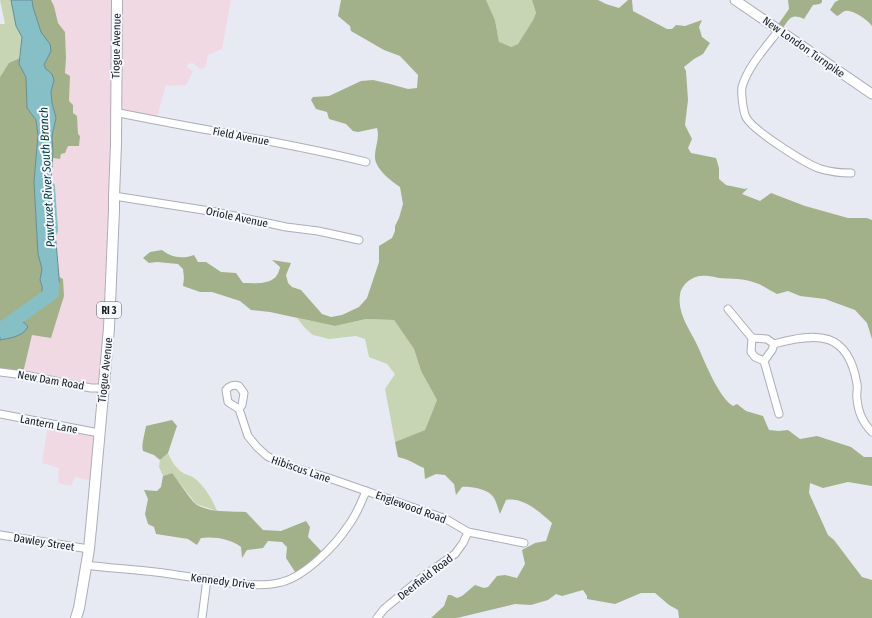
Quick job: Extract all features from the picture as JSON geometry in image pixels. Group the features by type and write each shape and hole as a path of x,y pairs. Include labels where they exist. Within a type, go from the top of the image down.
{"main road":[{"name":"Tiogue Avenue","path":"76,618 79,608 88,549 102,388 109,328 116,144 115,112 117,0"},
{"name":"New London Turnpike","path":"735,0 872,94"}],"street":[{"path":"779,30 750,70 742,88 746,118 758,130 808,164 820,169 838,173 851,173"},
{"name":"Field Avenue","path":"115,112 322,150 366,162"},
{"name":"Oriole Avenue","path":"114,196 216,212 286,227 318,231 359,240"},
{"path":"728,309 752,338 751,352 764,361 779,414"},
{"path":"774,344 813,336 829,339 842,347 851,360 857,385 856,398 859,412 866,425 872,432"},
{"path":"752,338 767,339 774,344"},
{"path":"764,361 772,350 774,344"},
{"name":"New Dam Road","path":"0,372 24,374 91,388 102,388"},
{"name":"Hibiscus Lane","path":"239,409 248,436 256,447 267,456 282,464 366,491"},
{"name":"Lantern Lane","path":"0,414 99,433"},
{"name":"Englewood Road","path":"366,491 446,519 468,532 524,543"},
{"name":"Kennedy Drive","path":"86,565 165,573 257,585 282,582 293,578 306,570 337,540 349,525 366,491"},
{"name":"Deerfield Road","path":"376,618 384,609 425,575 455,554 463,543 468,532"},
{"name":"Dawley Street","path":"0,535 88,549"},
{"path":"202,618 207,579"}],"shaded area":[{"path":"51,0 231,0 222,49 208,55 205,68 200,69 193,63 188,64 187,67 193,71 186,85 165,86 156,121 116,113 102,387 23,373 32,335 63,279 58,277 56,242 49,209 53,158 60,159 61,154 68,146 79,146 80,136 78,134 77,116 73,113 69,101 70,76 65,73 65,32 58,23"},
{"path":"48,425 97,433 93,481 75,477 71,486 58,483 59,468 42,463"}],"green space":[{"path":"0,0 11,0 16,26 22,37 19,59 3,72 0,77 0,24 5,24"},
{"path":"32,0 51,0 58,23 65,32 65,73 70,76 69,101 73,105 73,113 77,116 78,134 80,136 79,146 68,146 65,153 61,154 60,159 53,158 52,136 56,118 51,92 54,80 52,74 44,65 51,51 50,44 41,32"},
{"path":"341,0 486,0 495,20 499,42 511,47 518,44 533,20 536,13 532,0 598,0 619,8 628,0 632,0 633,11 667,29 672,29 676,25 685,26 702,20 699,27 702,37 710,43 703,54 684,67 686,71 688,100 685,125 692,139 688,148 691,153 716,158 719,168 719,179 726,185 745,189 748,188 742,194 760,201 771,193 805,206 848,218 867,218 872,220 872,339 867,323 855,310 825,299 800,296 788,291 777,294 759,284 747,280 698,276 691,279 682,288 680,302 683,316 709,371 718,389 728,402 733,406 737,404 746,411 763,416 769,430 788,430 800,439 817,436 851,447 864,457 872,457 872,486 848,482 823,488 810,483 809,493 828,535 834,540 862,577 872,580 872,618 679,618 678,610 669,605 655,593 641,593 615,604 587,599 587,596 583,590 562,596 556,594 548,600 531,605 515,604 457,618 431,618 444,606 448,595 457,598 462,596 475,585 484,588 488,587 497,576 505,575 517,578 525,564 522,550 535,543 546,541 552,523 531,506 519,501 506,500 500,514 494,498 488,492 470,487 462,487 456,495 454,484 445,475 436,474 425,479 424,468 398,457 395,442 425,430 437,400 421,371 414,349 394,320 366,319 335,326 270,312 251,310 240,301 212,292 200,292 183,286 183,269 178,264 157,262 149,263 143,258 150,252 162,250 170,255 178,257 194,255 198,262 206,262 221,272 236,273 243,283 261,283 275,278 280,267 272,260 291,263 286,275 288,283 292,287 301,290 322,314 331,317 342,315 359,307 367,298 379,262 379,246 392,238 399,218 403,204 400,187 380,170 375,161 378,135 377,128 358,132 353,131 346,124 329,119 327,112 316,109 311,100 313,97 329,96 361,81 373,80 408,89 417,88 418,75 400,56 384,50 351,31 350,26 338,16"},
{"path":"486,0 532,0 536,13 518,44 511,47 499,43 495,20"},
{"path":"788,0 822,0 822,2 820,4 813,5 804,19 799,17 791,18 782,29 777,26 789,9"},
{"path":"839,0 872,0 872,26 856,13 845,11 837,16 830,10 835,2"},
{"path":"18,59 26,77 27,108 36,120 38,135 34,182 38,254 42,269 40,280 42,293 59,282 59,277 63,279 64,296 51,338 32,335 23,373 0,372 0,340 19,335 0,323 0,77 9,63"},
{"path":"297,318 335,326 366,319 394,320 414,349 421,371 437,400 425,430 395,442 385,389 395,374 387,364 369,357 365,339 356,336 329,339 313,335"},
{"path":"172,420 177,426 168,453 160,460 154,455 143,451 146,426"},
{"path":"168,453 179,470 193,477 201,484 217,511 196,504 172,473 163,476 159,467 160,460"},
{"path":"172,473 197,505 203,508 215,510 246,512 263,530 281,531 306,521 310,527 308,537 323,553 297,575 286,558 287,547 282,542 268,541 263,548 247,550 242,558 241,547 228,540 206,537 201,538 197,545 188,539 156,534 154,527 148,524 145,514 148,499 144,490 157,491 161,487 163,476"}],"water":[{"path":"11,0 32,0 41,32 50,44 51,51 44,65 52,74 54,80 51,92 56,118 52,136 53,152 49,209 56,242 59,282 52,297 46,299 42,293 40,280 42,269 38,254 34,182 38,135 36,120 27,108 26,77 19,64 22,37 16,26"},
{"path":"18,320 25,323 28,327 16,336 0,340 0,323"}],"waterway":[{"name":"Pawtuxet River South Branch","path":"48,187 51,230"},
{"name":"Pawtuxet River South Branch","path":"0,330 52,293 52,283"}]}
